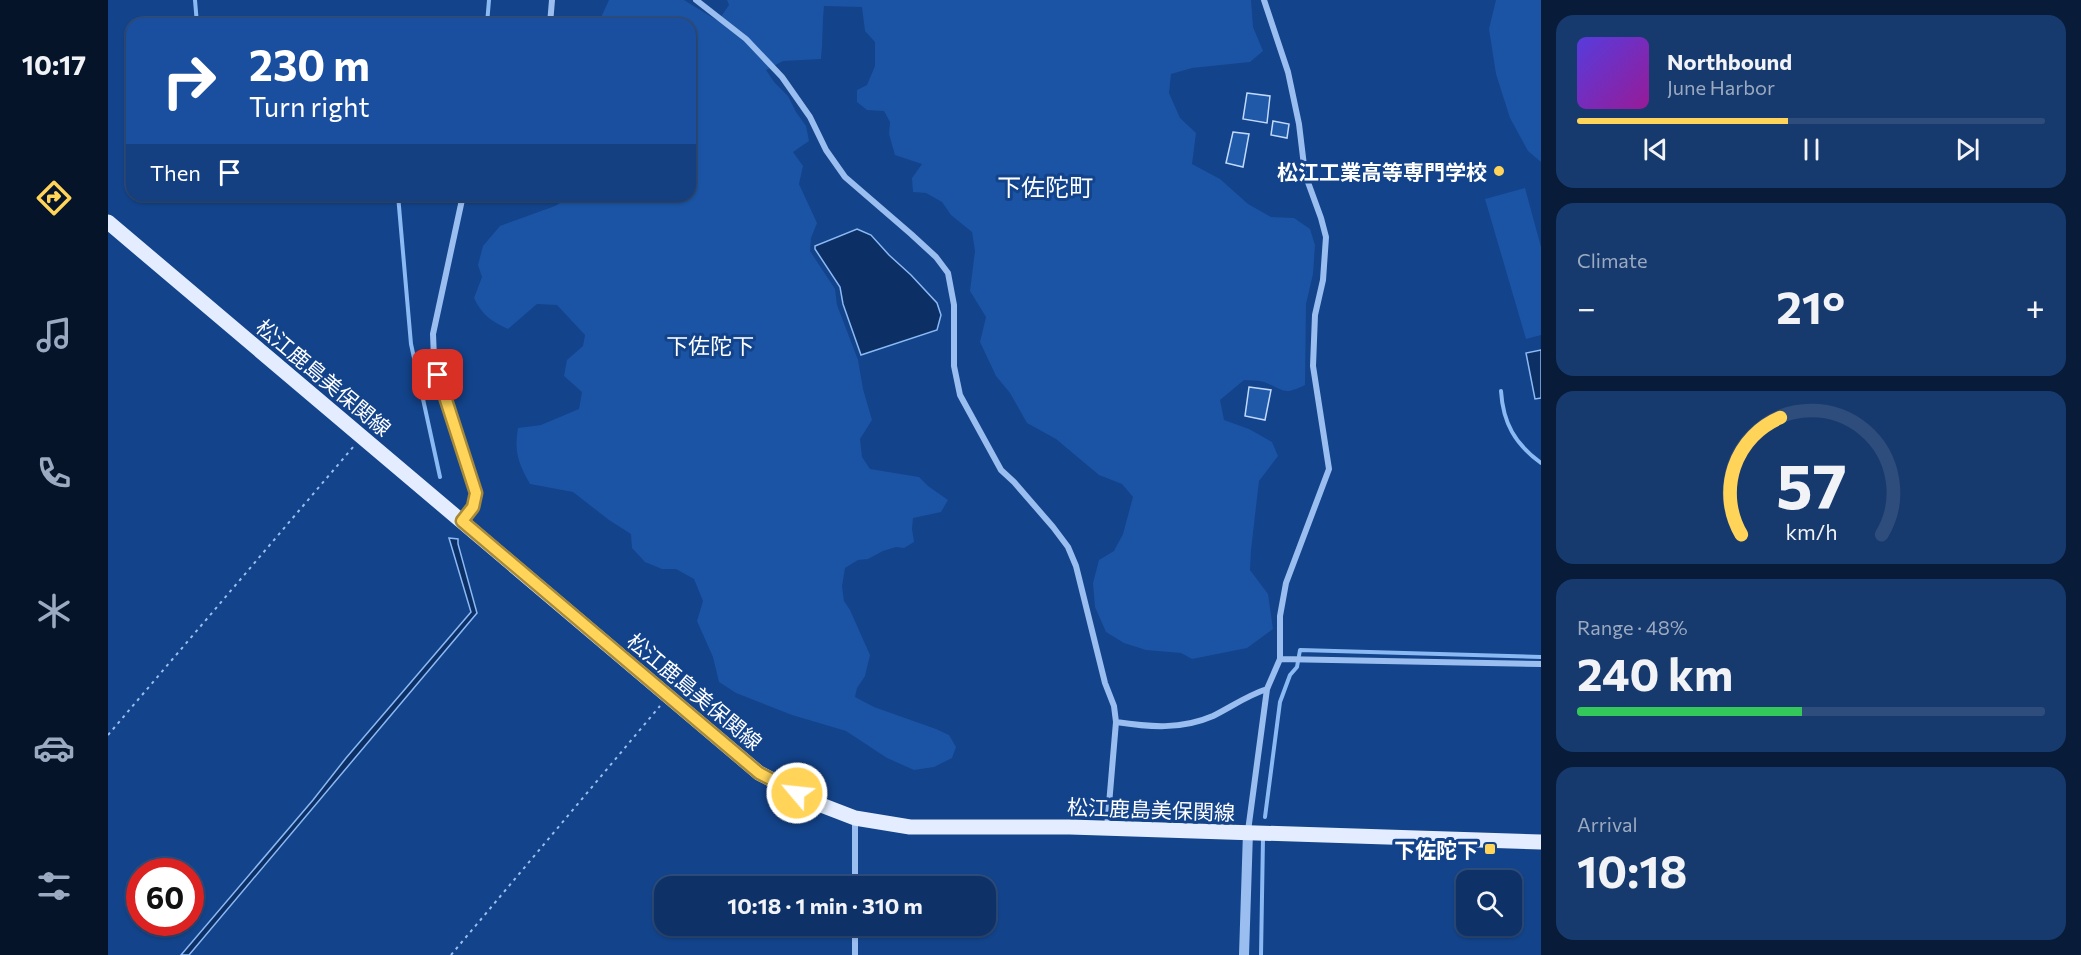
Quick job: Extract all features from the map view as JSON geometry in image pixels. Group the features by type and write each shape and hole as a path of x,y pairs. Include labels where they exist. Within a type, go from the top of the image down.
{"main road":[{"name":"松江鹿島美保関線","path":"108,222 759,773 816,803 855,818 910,827 1248,832 1541,843"}],"street":[{"path":"550,18 552,0"},
{"path":"696,0 746,39 782,77 810,117 826,150 845,177 936,257 948,273 954,305 954,366 960,395 1000,470 1014,482 1053,527 1068,547 1076,566 1105,683 1114,706 1116,722 1107,829"},
{"path":"1244,955 1248,832 1267,689 1280,659 1280,616 1286,583 1329,469 1313,366 1315,315 1323,279 1326,237 1305,174 1299,124 1288,72 1264,0"},
{"path":"462,201 433,334 434,358 438,375 476,493 473,507 462,521"},
{"path":"1280,659 1541,664"},
{"path":"1116,722 1164,727 1187,725 1212,716 1256,692 1267,689"},
{"path":"855,818 855,876"},
{"path":"855,936 855,955"}],"path":[{"path":"108,735 361,437"},
{"path":"451,955 668,697"}],"shaded area":[{"path":"609,0 684,0 718,21 729,5 727,0 1251,0 1253,27 1263,51 1250,62 1192,68 1171,74 1169,93 1180,118 1196,133 1192,164 1220,179 1248,204 1271,217 1294,218 1310,229 1315,245 1313,274 1306,304 1305,385 1288,391 1262,381 1244,380 1220,400 1224,420 1249,429 1272,442 1278,456 1259,481 1250,570 1268,594 1273,629 1247,648 1192,659 1181,653 1146,650 1124,643 1106,632 1095,607 1093,583 1099,560 1114,551 1123,534 1133,497 1122,484 1099,475 1056,439 1027,423 1010,393 996,376 980,342 986,317 970,291 975,251 972,232 951,215 942,202 926,193 913,192 912,178 922,164 895,155 889,134 890,122 884,111 867,110 857,102 857,90 867,85 875,66 875,42 865,31 862,7 824,6 821,59 783,61 766,70 788,96 806,126 809,141 793,152 803,166 799,184 817,223 811,238 810,251 835,289 837,305 858,360 872,420 860,439 862,457 870,469 919,477 948,500 941,512 913,518 914,542 904,548 896,547 868,559 858,560 845,568 842,586 844,601 870,655 865,676 857,688 855,697 874,707 949,735 956,747 952,758 934,767 914,770 887,758 846,731 792,715 736,693 719,682 713,657 697,621 703,601 694,579 676,569 662,569 645,562 632,548 631,534 573,492 530,484 522,470 516,444 518,428 541,425 579,409 582,392 564,376 567,360 583,346 585,335 557,305 537,304 508,329 488,317 474,298 482,277 478,265 483,246 500,226 563,201 696,201 696,18 601,18"},
{"path":"1496,0 1541,0 1541,162 1528,151 1510,118 1496,74 1489,29"},
{"path":"1525,188 1541,247 1541,335 1526,339 1485,199"},
{"path":"857,229 871,235 937,303 941,315 937,330 861,355 843,304 840,287 815,249 815,246"},
{"path":"1541,350 1541,398 1535,399 1526,353"},
{"path":"449,538 458,539 477,613 189,955 181,955 197,936 204,936 204,928 471,612"}],"building":[{"path":"1247,93 1270,96 1267,123 1243,119"},
{"path":"1273,121 1289,124 1287,138 1271,135"},
{"path":"1233,132 1249,134 1243,167 1226,163"},
{"path":"1249,387 1271,390 1265,420 1245,416"}],"waterway":[{"path":"195,0 196,18"},
{"path":"488,18 489,0"},
{"path":"399,201 411,344 440,477"},
{"path":"1501,391 1504,413 1512,432 1524,448 1541,463"},
{"path":"1265,817 1280,702 1290,675 1297,667 1300,650 1541,657"},
{"path":"1261,955 1263,838"}],"place":[{"name":"松江工業高等専門学校","path":"1499,171"},
{"name":"下佐陀下","path":"1490,849"}],"district":[{"name":"下佐陀町","path":"1045,186"},
{"name":"下佐陀下","path":"710,345"}],"route":[{"path":"438,375 476,493 473,507 462,521 759,773 797,793"}]}
